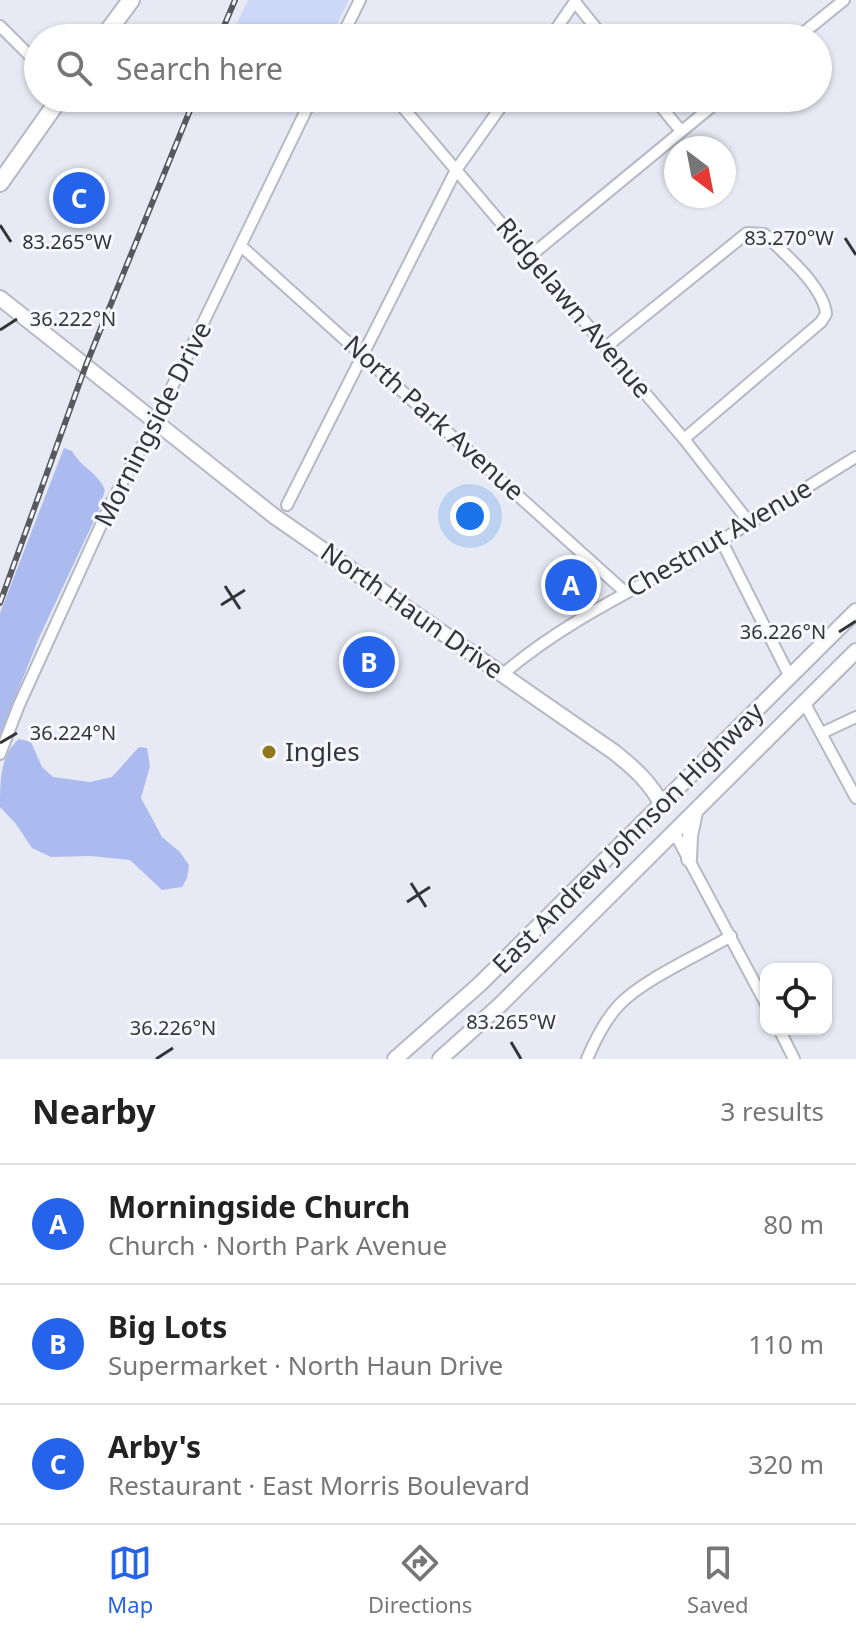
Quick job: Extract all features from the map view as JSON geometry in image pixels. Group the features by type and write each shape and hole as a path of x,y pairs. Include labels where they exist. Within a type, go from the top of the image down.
{"main road":[{"path":"113,24 131,0"},
{"path":"0,183 50,112"},
{"name":"North Haun Drive","path":"0,298 274,516 638,771 654,788 674,832"},
{"name":"East Andrew Johnson Highway","path":"395,1059 480,984 856,611"},
{"name":"East Andrew Johnson Highway","path":"440,1059 500,1005 856,651"},
{"path":"790,677 804,702"},
{"path":"689,859 696,810"}],"street":[{"path":"348,24 360,0"},
{"path":"814,24 844,0"},
{"path":"560,24 576,1 593,24"},
{"path":"0,26 24,50"},
{"name":"Morningside Drive","path":"0,754 19,705 111,503 155,422 305,112"},
{"name":"Ridgelawn Avenue","path":"407,112 607,346 749,522"},
{"path":"287,505 456,170 497,112"},
{"path":"665,112 681,131"},
{"path":"529,257 705,112"},
{"path":"607,346 747,233 764,234 822,298 826,314 821,322 684,439"},
{"name":"North Park Avenue","path":"241,246 625,592"},
{"name":"Chestnut Avenue","path":"503,674 529,652 625,592 721,540 856,457"},
{"path":"721,540 790,677"},
{"path":"804,702 856,798"},
{"path":"822,733 856,717"},
{"path":"674,832 760,992"},
{"path":"587,1059 597,1037 619,1006 639,989 731,936"},
{"path":"782,1035 794,1059"}],"shaded area":[{"path":"248,0 349,0 337,24 237,23"},
{"path":"64,448 72,451 105,490 99,510 38,640 0,736 0,613"},
{"path":"19,739 31,742 42,767 53,777 90,782 112,777 139,747 147,748 150,766 141,798 162,837 180,852 189,865 182,887 162,890 130,860 90,856 51,857 32,848 0,807 5,761"}],"railway":[{"path":"225,24 235,0"},
{"path":"0,603 86,365 189,112"}],"place":[{"name":"Arby's","path":"79,198"},
{"name":"Morningside Church","path":"571,585"},
{"name":"Big Lots","path":"369,662"},
{"name":"Ingles","path":"269,752"}]}
